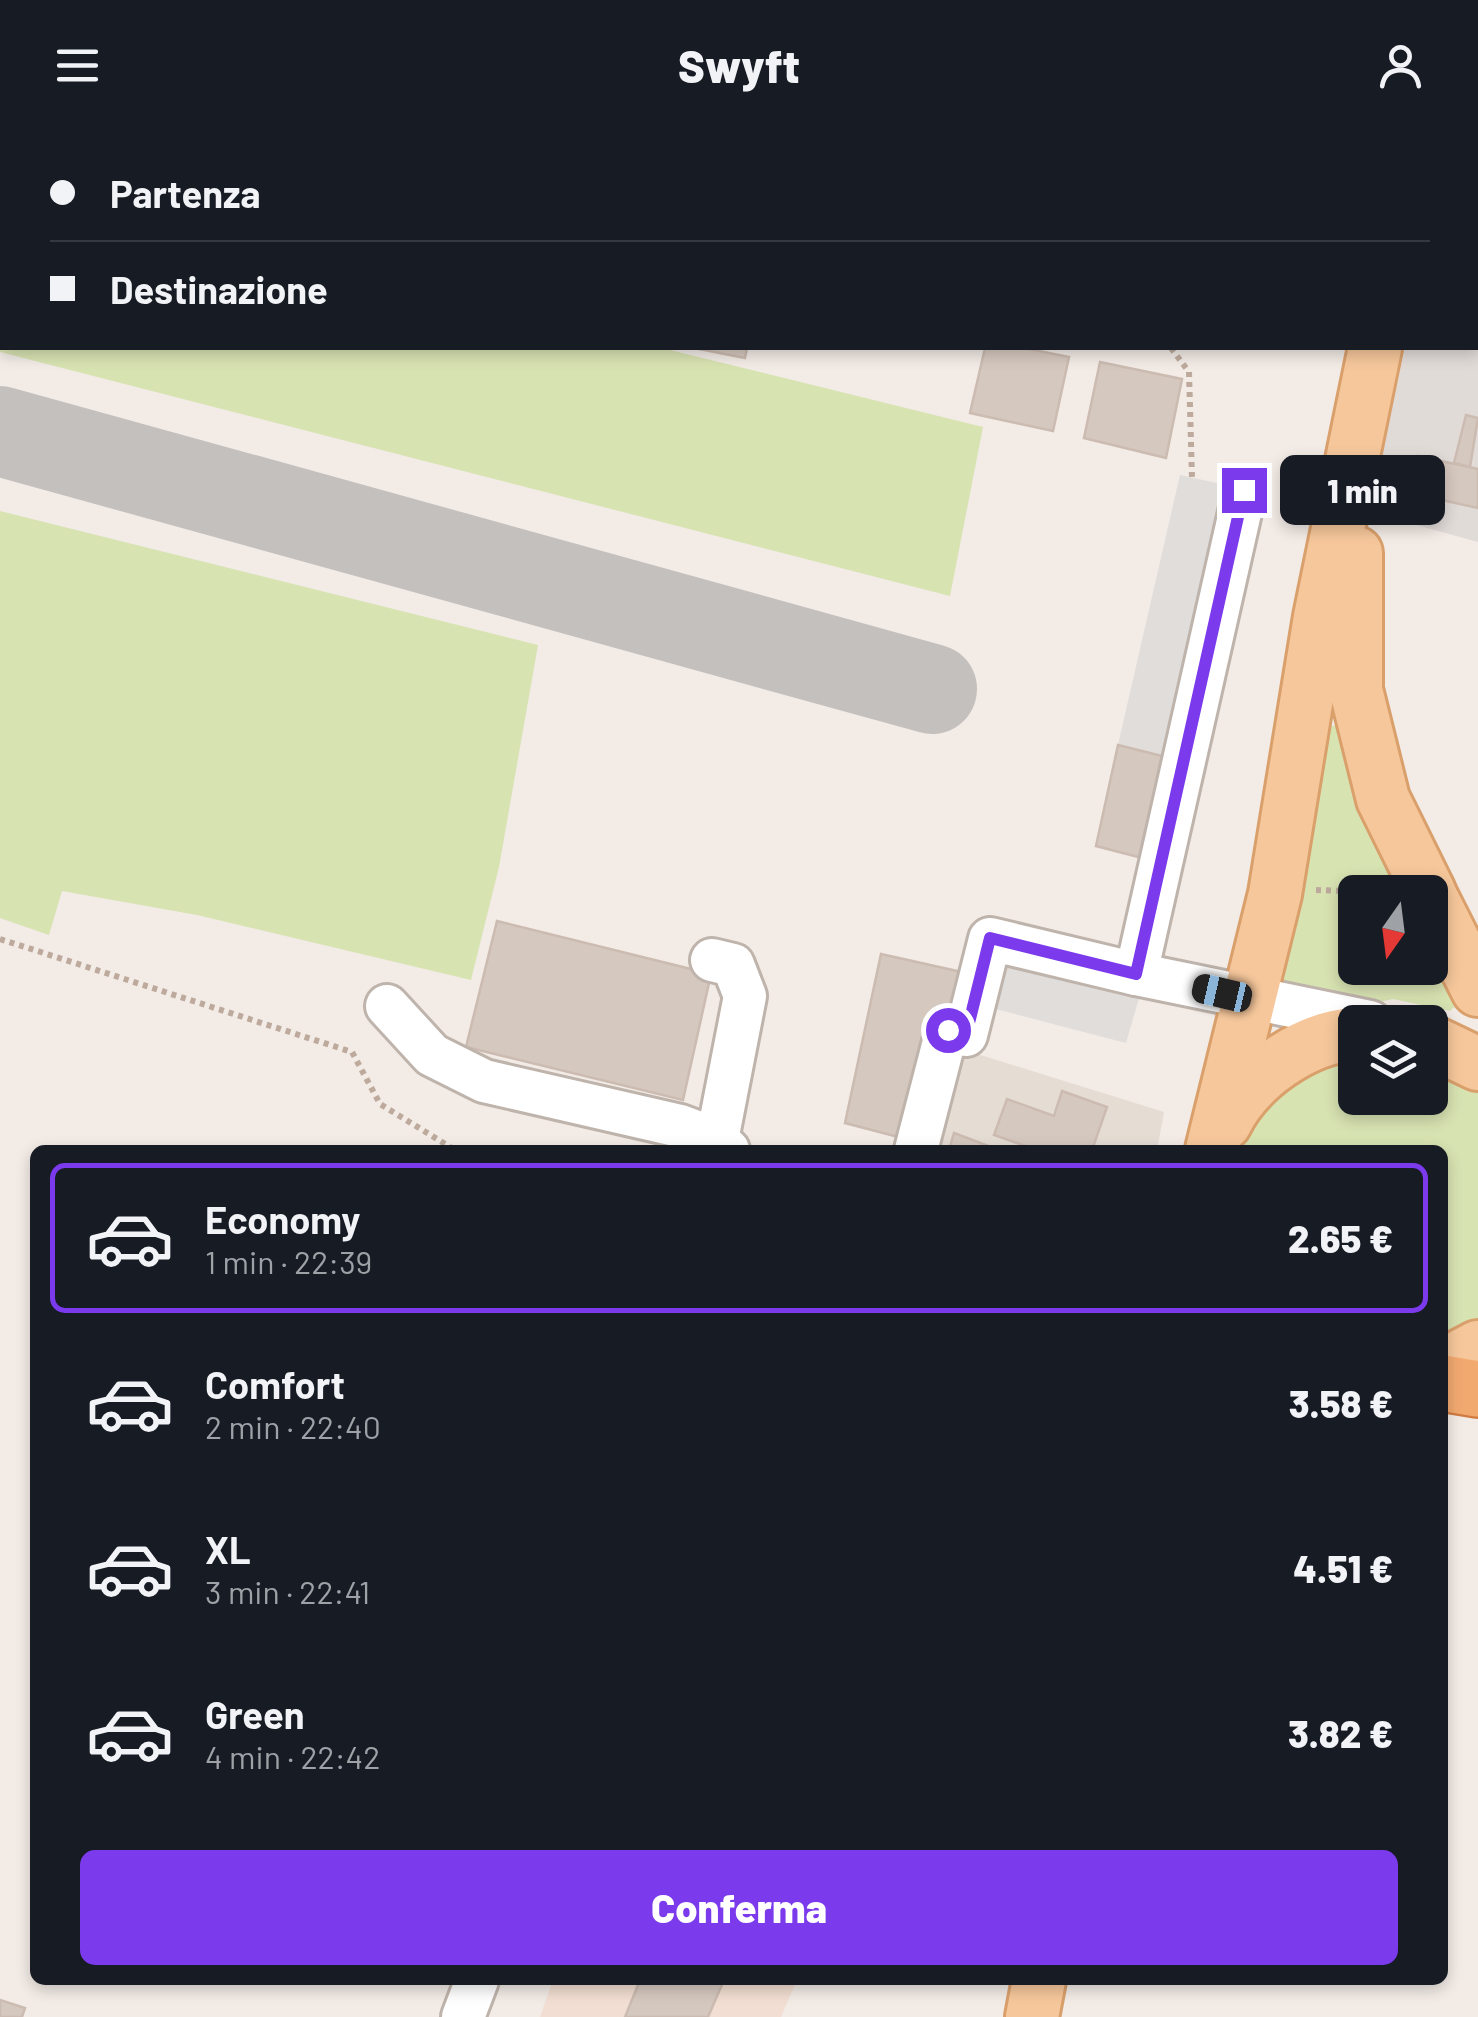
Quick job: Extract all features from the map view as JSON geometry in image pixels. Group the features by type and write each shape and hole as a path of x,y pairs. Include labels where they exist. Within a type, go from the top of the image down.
{"highway":[{"path":"1448,1384 1478,1388"}],"main road":[{"path":"1214,1145 1275,894 1320,618 1375,350"},
{"path":"1362,411 1356,690 1383,799 1420,875"},
{"path":"1448,931 1478,990"},
{"path":"1215,1145 1228,1117 1258,1079 1299,1051 1338,1039"},
{"path":"1448,1050 1478,1064"},
{"path":"1448,1363 1478,1346"},
{"path":"1032,2017 1038,1985"}],"street":[{"path":"1136,974 1244,490"},
{"path":"917,1145 948,1030 966,1035 990,938 1251,1000 1338,1016"},
{"path":"387,1006 432,1055 484,1081 680,1126 723,1145 745,996 733,964 712,960"},
{"path":"462,2017 476,1985"}],"path":[{"path":"1172,350 1189,372 1192,478"},
{"path":"0,939 352,1052 380,1104 446,1145"}],"shaded area":[{"path":"1405,350 1478,350 1478,542 1369,512"},
{"path":"1180,475 1253,491 1191,763 1118,745"},
{"path":"1003,952 1143,984 1126,1043 988,1007"},
{"path":"958,1048 1164,1112 1158,1145 929,1145"},
{"path":"551,1985 795,1985 781,2017 540,2017"}],"green space":[{"path":"670,350 983,427 950,596 0,352"},
{"path":"0,511 538,645 499,867 471,980 197,915 62,891 49,935 0,918"},
{"path":"1338,724 1404,875 1338,875 1338,985 1448,985 1448,975 1459,1003 1450,1011 1448,1005 1393,999 1347,1005 1273,986 1325,729"},
{"path":"1338,1062 1338,1115 1448,1115 1448,1073 1478,1091 1478,1325 1448,1344 1448,1145 1240,1145 1271,1101 1300,1079"}],"building":[{"path":"704,350 747,350 745,358"},
{"path":"985,350 1034,350 1069,357 1053,431 970,413"},
{"path":"1100,362 1182,379 1166,458 1084,438"},
{"path":"1466,415 1478,418 1470,467 1454,463"},
{"path":"1418,456 1478,469 1478,508 1410,493"},
{"path":"1118,745 1162,756 1142,858 1096,846"},
{"path":"497,921 711,974 683,1100 466,1047"},
{"path":"881,954 966,973 956,1020 906,1139 845,1123"},
{"path":"1062,1091 1107,1107 1094,1145 1023,1145 994,1135 1007,1099 1054,1116"},
{"path":"954,1133 986,1145 950,1145"},
{"path":"638,1985 722,1985 708,2017 625,2017"},
{"path":"0,2000 25,2008 22,2017 0,2017"}],"taxiway":[{"path":"0,431 932,689"}],"route":[{"path":"948,1030 966,1035 990,938 1136,974 1244,490"}]}
